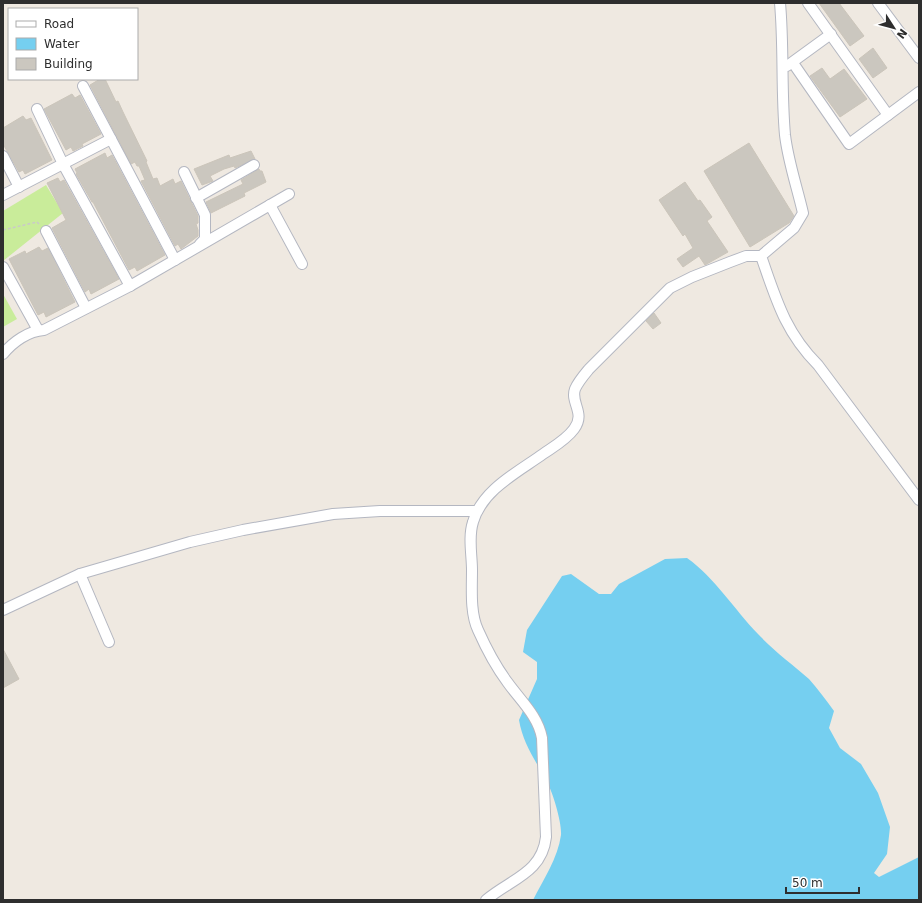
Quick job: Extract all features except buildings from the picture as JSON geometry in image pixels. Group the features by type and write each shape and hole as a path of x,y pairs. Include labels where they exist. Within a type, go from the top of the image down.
{"street":[{"path":"486,900 528,872 536,864 545,848 546,837 542,738 540,726 499,671 477,628 475,619 473,604 471,531 477,511 488,495 562,441 574,429 578,421 579,414 574,396 575,389 580,381 589,369 670,288 692,277 746,256 761,256 794,228 803,213 786,136 782,68 784,42 780,3"},
{"path":"808,3 888,115"},
{"path":"878,3 919,58"},
{"path":"782,68 793,63 830,34"},
{"path":"793,63 849,144 919,92"},
{"path":"83,86 175,260"},
{"path":"37,109 63,164 130,286"},
{"path":"3,195 111,139"},
{"path":"3,156 19,187"},
{"path":"196,198 254,165"},
{"path":"184,172 205,215 205,240 194,249"},
{"path":"3,354 12,343 38,330 44,330 130,286 289,194"},
{"path":"270,205 302,264"},
{"path":"46,231 86,308"},
{"path":"761,256 782,315 802,349 818,365 919,500"},
{"path":"3,267 38,330"},
{"path":"3,610 80,574 190,542 295,520 380,511 477,511"},
{"path":"80,574 109,642"}],"path":[{"path":"3,230 37,222 46,231"}],"green space":[{"path":"46,185 63,213 3,261 3,211"},
{"path":"3,294 17,319 3,327"}],"water":[{"path":"687,558 707,575 764,640 809,679 834,711 829,728 840,748 861,764 878,793 890,827 887,854 874,873 879,877 919,857 919,900 533,900 557,852 561,830 559,816 552,793 527,745 519,720 537,679 537,662 523,652 527,630 562,576 571,574 599,594 611,594 619,584 665,559"}]}
